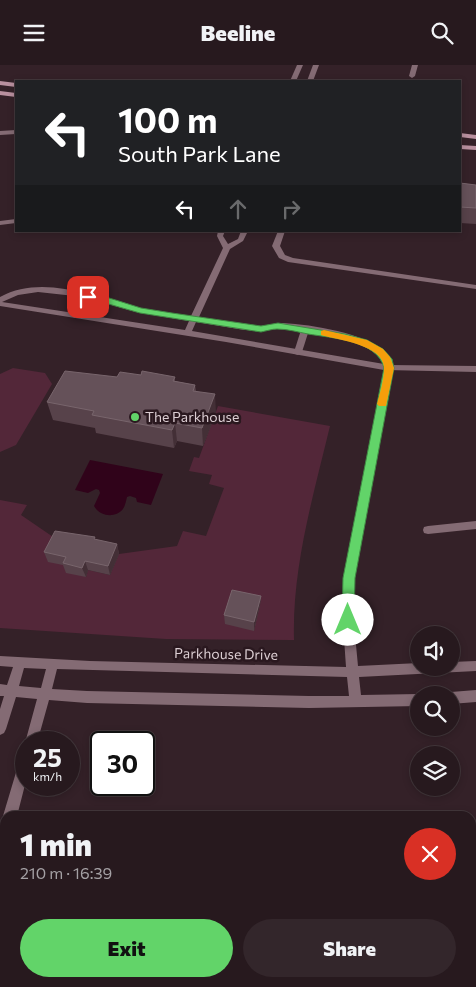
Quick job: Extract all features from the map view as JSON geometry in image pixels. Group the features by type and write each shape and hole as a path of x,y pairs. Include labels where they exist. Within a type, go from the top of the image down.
{"main road":[{"path":"0,83 15,85"},
{"path":"0,93 15,95"},
{"path":"461,135 476,137"},
{"path":"461,147 476,149"}],"street":[{"path":"294,80 300,65"},
{"path":"310,80 316,65"},
{"path":"412,77 415,65"},
{"path":"297,73 313,74"},
{"path":"0,133 15,132"},
{"path":"0,223 15,221"},
{"path":"222,232 220,236 227,248"},
{"path":"188,333 227,248 241,240 245,232"},
{"path":"282,232 276,246 282,256 291,260 476,287"},
{"path":"0,302 15,293 42,290 106,300 140,310 193,319 261,329 278,326 305,330 364,342 387,359 389,368 349,578 347,603 356,701"},
{"path":"77,316 88,297"},
{"path":"0,302 389,368 476,369"},
{"path":"298,352 305,330"},
{"path":"428,530 476,525"},
{"name":"Parkhouse Drive","path":"0,661 352,672 410,669"},
{"path":"0,729 6,691 20,663"},
{"path":"34,731 53,664"},
{"name":"Parkhouse Drive","path":"460,667 476,666"},
{"path":"6,691 45,695 299,702 410,699"},
{"path":"460,697 476,696"},
{"path":"11,811 16,796"}],"shaded area":[{"path":"13,368 45,373 52,384 16,445 0,452 0,374"},
{"path":"218,406 330,426 300,559 294,613 294,640 166,639 0,628 0,500 27,505 21,515 59,541 69,567 86,577 88,570 110,575 119,554 177,546 183,531 206,536 224,488 209,484 212,475 189,471 194,457 199,458"},
{"path":"90,460 163,474 151,505 137,502 136,498 130,496 127,497 124,508 120,512 107,515 100,512 94,506 100,493 99,490 96,489 88,493 75,490"}],"building":[{"path":"461,183 476,185 476,208 461,207"},
{"path":"65,371 117,377 120,372 141,375 142,371 175,377 173,381 195,385 193,391 215,394 202,428 175,423 172,430 92,415 94,411 47,402"},
{"path":"55,531 95,537 94,539 117,544 108,566 85,561 82,568 63,563 66,557 44,552"},
{"path":"232,590 261,596 254,622 224,615"}],"slow traffic":[{"path":"324,333 364,342 387,359 389,368 382,404"}],"place":[{"name":"The Parkhouse","path":"135,417"}],"route":[{"path":"88,297 172,316 261,329 278,326 345,337 364,342 387,359 389,368 349,578 348,620"}]}
